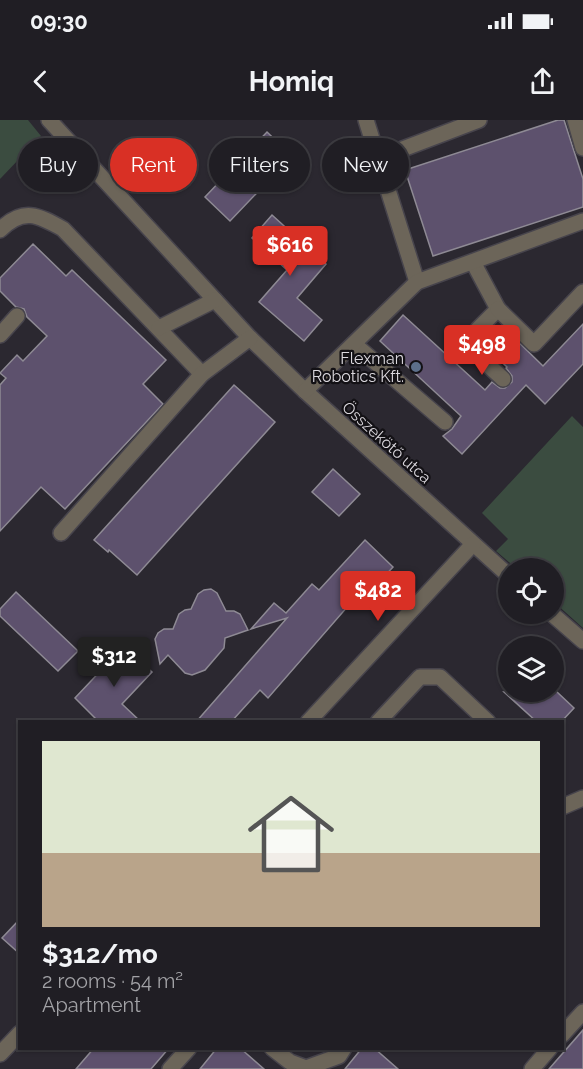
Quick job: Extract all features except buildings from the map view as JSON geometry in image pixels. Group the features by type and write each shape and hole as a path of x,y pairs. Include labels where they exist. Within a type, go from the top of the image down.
{"street":[{"name":"Összekötő utca","path":"49,120 250,338 498,567"},
{"path":"366,120 372,138"},
{"path":"409,147 479,120"},
{"path":"575,120 583,148"},
{"path":"389,192 417,282"},
{"path":"0,230 24,214 40,216 63,229 202,374"},
{"path":"305,391 417,282 582,222"},
{"path":"473,262 498,309 534,344 583,292"},
{"path":"159,328 215,300"},
{"path":"498,309 478,329 478,347 481,358 503,379"},
{"path":"0,335 17,316"},
{"path":"61,533 202,374 250,338"},
{"path":"354,344 446,422"},
{"path":"310,720 472,544"},
{"path":"563,624 583,641"},
{"path":"380,720 420,677 440,677 486,720"},
{"path":"564,806 583,798"},
{"path":"564,1033 583,1011"},
{"path":"0,1054 18,1035"},
{"path":"170,1069 187,1050"},
{"path":"275,1050 290,1062 306,1068 339,1056 343,1050"},
{"path":"532,1069 548,1050"}],"green space":[{"path":"0,120 28,120 41,136 39,138 18,138 18,160 0,179"},
{"path":"572,416 583,427 583,628 564,611 564,558 504,558 496,551 508,539 482,513"}],"place":[{"name":"Flexman Robotics Kft.","path":"416,367"}]}
